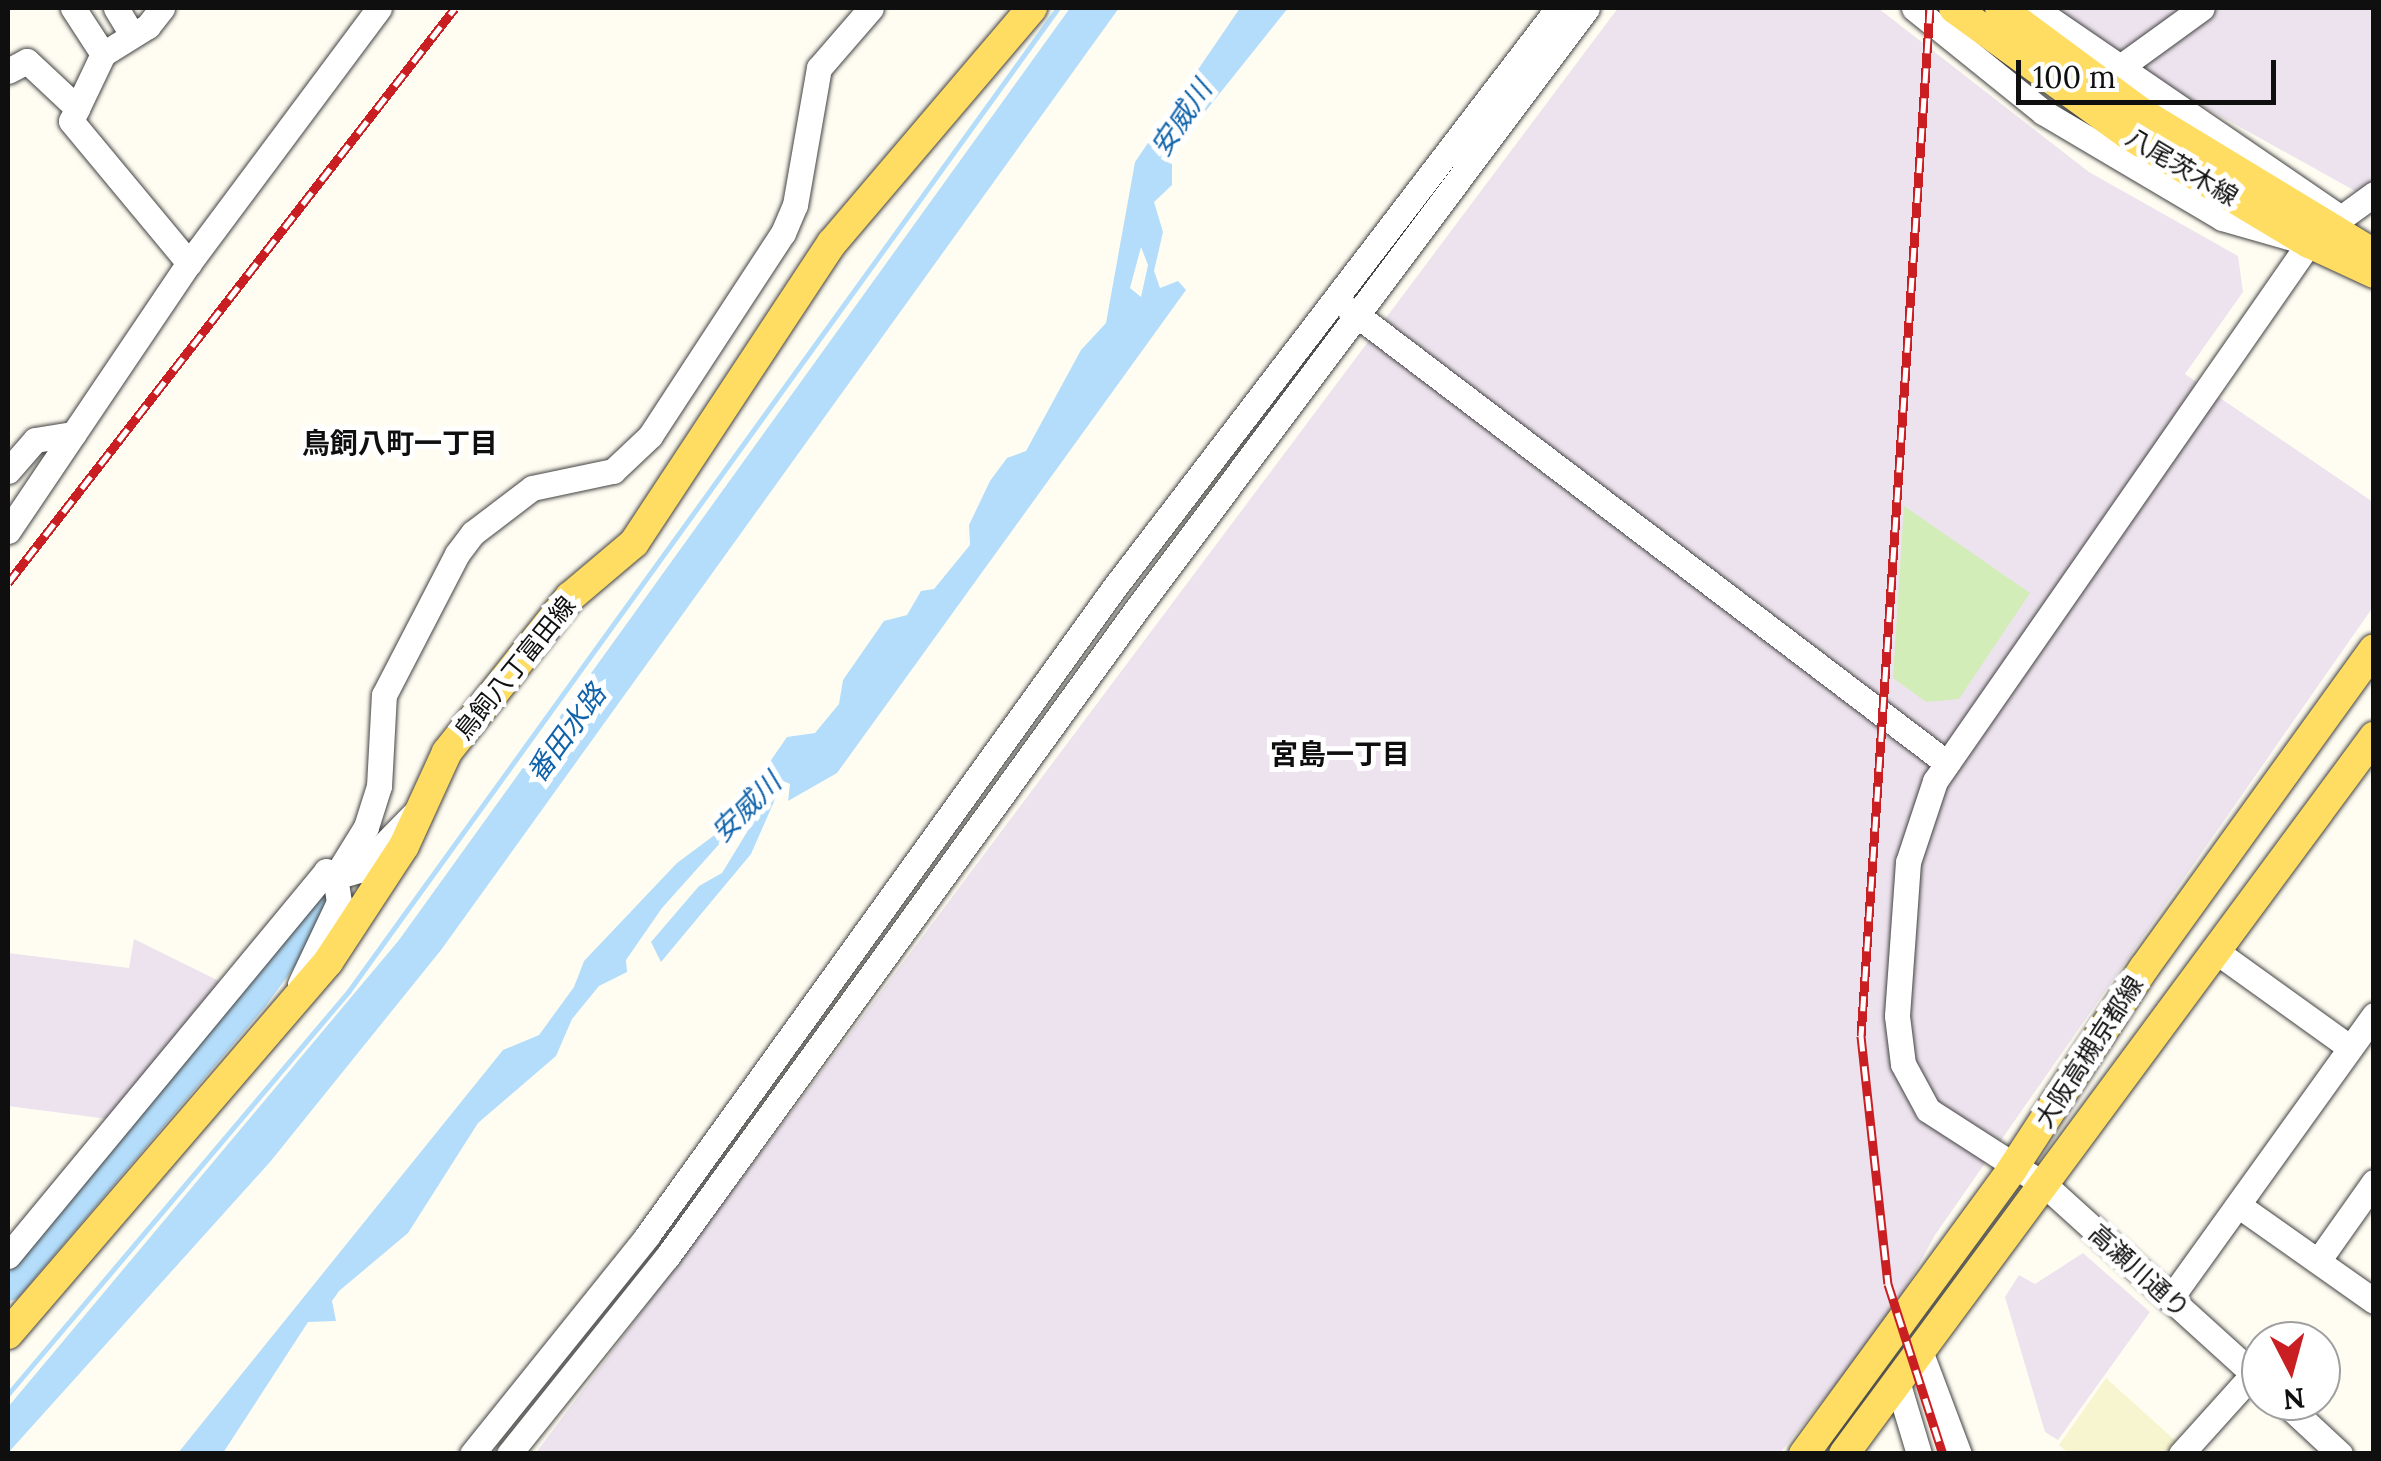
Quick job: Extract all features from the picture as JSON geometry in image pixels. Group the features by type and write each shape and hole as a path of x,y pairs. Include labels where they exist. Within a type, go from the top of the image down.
{"main road":[{"name":"鳥飼八丁富田線","path":"8,1334 328,962 404,846 447,752 570,597 634,543 670,496 832,243 1032,8"},
{"name":"八尾茨木線","path":"1954,8 2129,136 2309,243 2374,273"},
{"name":"八尾茨木線","path":"2000,8 2225,165 2374,251"},
{"path":"2225,165 2300,192"},
{"path":"2341,218 2374,251"},
{"name":"大阪高槻京都線","path":"1804,1454 2014,1168 2144,968 2374,649"},
{"name":"大阪高槻京都線","path":"1844,1454 2374,738"}],"street":[{"path":"73,8 103,54"},
{"path":"116,8 132,35"},
{"path":"162,8 103,54 70,121 190,263"},
{"path":"8,531 190,263 380,8"},
{"path":"289,1008 339,902 335,877 366,827 379,786 384,695 457,554 473,533 532,488 612,471 650,436 783,233 795,204 820,68 871,8"},
{"path":"472,1454 647,1236 1114,588 1558,8"},
{"path":"509,1454 667,1257 1136,610 1360,317 1587,8"},
{"path":"1914,8 2043,112 2222,218 2309,243"},
{"path":"2034,8 2341,218 2374,194"},
{"path":"2119,68 2202,8"},
{"path":"8,71 27,61 77,108"},
{"name":"高瀬川通り","path":"2241,1363 2046,1186 1928,1110 1903,1064 1898,1040 1911,841 1947,763 2309,243"},
{"path":"1336,299 1947,763"},
{"path":"8,472 35,440 74,434"},
{"path":"335,877 359,870 423,805"},
{"path":"8,1256 326,870 335,877"},
{"path":"2217,952 2350,1047"},
{"path":"2170,1299 2374,1015"},
{"path":"2318,1262 2374,1182"},
{"path":"2238,1205 2374,1301"},
{"path":"1920,1350 1959,1454"},
{"path":"1898,1381 1919,1454"},
{"path":"2181,1454 2241,1393"},
{"path":"2305,1421 2340,1454"}],"shaded area":[{"path":"1618,8 1878,8 2089,172 2238,256 2243,292 2185,374 2373,502 2373,607 1935,1235 1889,1319 1780,1453 535,1454"},
{"path":"2045,8 2373,8 2373,201 2107,53"},
{"path":"134,939 223,983 108,1119 8,1106 8,953 129,968"},
{"path":"2083,1253 2150,1312 2058,1440 2045,1432 2005,1297 2019,1275 2035,1284"},
{"path":"2106,1378 2177,1442 2166,1454 2068,1453 2059,1445"}],"green space":[{"path":"1904,506 2030,593 1959,699 1926,702 1893,678"}],"water":[{"name":"番田水路","path":"1070,8 1119,8 441,950 270,1162 8,1453 8,1407 399,940"},
{"name":"安威川","path":"1240,8 1288,8 1172,153 1172,185 1154,202 1163,232 1154,271 1160,288 1178,281 1186,290 837,773 788,801 790,784 783,781 751,854 661,962 651,942 699,886 722,873 755,819 722,841 662,908 626,960 627,972 599,986 572,1019 556,1056 478,1123 408,1233 339,1291 332,1301 336,1321 308,1322 223,1453 178,1453 503,1050 539,1035 574,987 584,961 677,863 724,828 787,737 815,733 839,704 843,680 884,621 907,615 921,591 934,589 970,545 969,525 990,481 1007,458 1026,451 1081,350 1106,323 1135,162","holes":["1141,247 1148,265 1141,297 1130,288"]}],"waterway":[{"name":"番田水路","path":"8,1394 348,992 1058,8"},
{"path":"8,1285 253,996 328,895"}],"railway":[{"path":"8,583 455,8"},
{"path":"1930,8 1861,1036 1888,1284 1943,1454"}],"district":[{"name":"鳥飼八町一丁目","path":"400,443"},
{"name":"宮島一丁目","path":"1340,754"}]}
